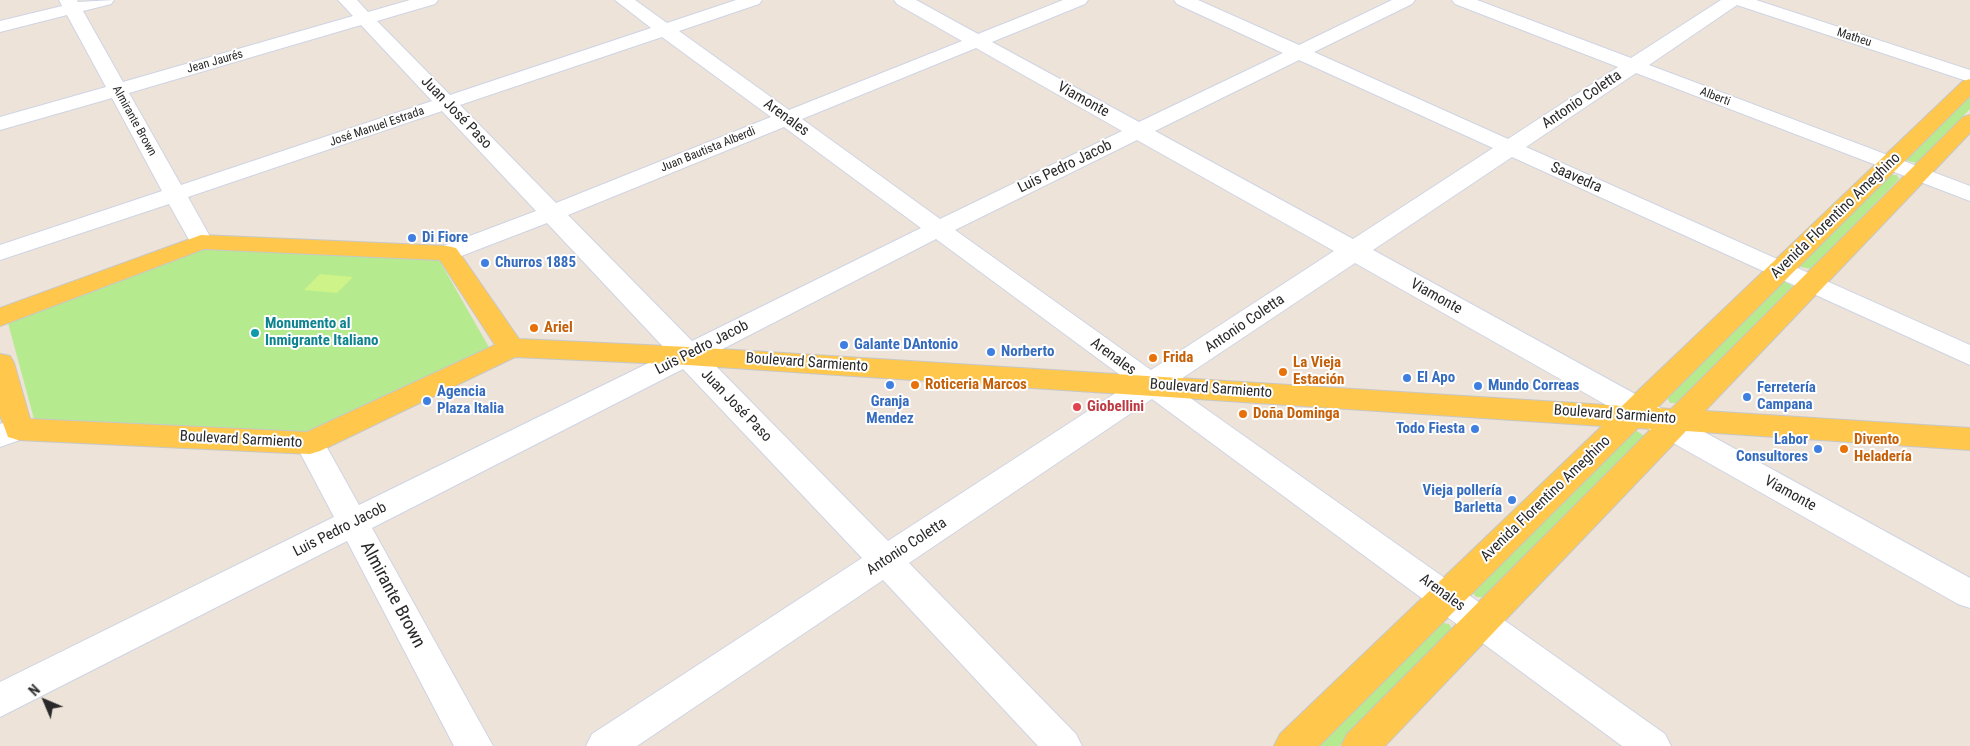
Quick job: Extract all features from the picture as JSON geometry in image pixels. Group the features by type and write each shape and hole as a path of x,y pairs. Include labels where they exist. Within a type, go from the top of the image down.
{"main road":[{"name":"Avenida Florentino Ameghino","path":"1360,746 1481,621 1780,271 1970,85"},
{"name":"Avenida Florentino Ameghino","path":"1294,746 1446,596 1811,285 1970,121"},
{"path":"0,317 200,242 447,253 511,348"},
{"name":"Boulevard Sarmiento","path":"0,363 9,432 310,443 511,348 688,356 1970,439"}],"street":[{"path":"0,26 70,4 105,0"},
{"name":"Juan José Paso","path":"347,0 1063,746"},
{"name":"Jean Jaurés","path":"0,124 429,0"},
{"name":"Arenales","path":"624,0 938,230 1652,746"},
{"name":"José Manuel Estrada","path":"0,253 754,0"},
{"name":"Viamonte","path":"903,0 1970,594"},
{"name":"Juan Bautista Alberdi","path":"447,253 552,213 1079,0"},
{"name":"Saavedra","path":"1182,0 1970,356"},
{"name":"Luis Pedro Jacob","path":"0,700 938,230 1406,0"},
{"name":"Alberti","path":"1461,0 1970,194"},
{"name":"Antonio Coletta","path":"605,746 1734,0"},
{"name":"Matheu","path":"1738,0 1970,76"},
{"name":"Almirante Brown","path":"70,4 200,242"},
{"name":"Almirante Brown","path":"310,443 474,746"}],"green space":[{"path":"1970,96 1970,109 1917,163 1908,161 1907,159"},
{"path":"1890,175 1897,175 1899,179 1811,269 1801,267 1800,265"},
{"path":"208,247 438,258 490,349 309,432 34,419 8,323"},
{"path":"320,274 353,277 337,293 304,290"},
{"path":"1785,281 1790,282 1792,287 1678,403 1670,403 1667,397"},
{"path":"1635,430 1643,435 1643,438 1486,597 1476,597 1473,593 1474,589"},
{"path":"1439,624 1449,624 1452,629 1451,633 1339,746 1317,746"}],"place":[{"name":"Di Fiore","path":"412,238"},
{"name":"Churros 1885","path":"485,263"},
{"name":"Ariel","path":"534,328"},
{"name":"Monumento al Inmigrante Italiano","path":"255,333"},
{"name":"Galante DAntonio","path":"844,345"},
{"name":"Norberto","path":"991,352"},
{"name":"Frida","path":"1153,358"},
{"name":"La Vieja Estación","path":"1283,372"},
{"name":"El Apo","path":"1407,378"},
{"name":"Granja Mendez","path":"890,385"},
{"name":"Roticeria Marcos","path":"915,385"},
{"name":"Mundo Correas","path":"1478,386"},
{"name":"Ferretería Campana","path":"1747,397"},
{"name":"Agencia Plaza Italia","path":"427,401"},
{"name":"Giobellini","path":"1077,407"},
{"name":"Doña Dominga","path":"1243,414"},
{"name":"Todo Fiesta","path":"1475,429"},
{"name":"Labor Consultores","path":"1818,449"},
{"name":"Divento Heladería","path":"1844,449"},
{"name":"Vieja pollería Barletta","path":"1512,500"}]}
